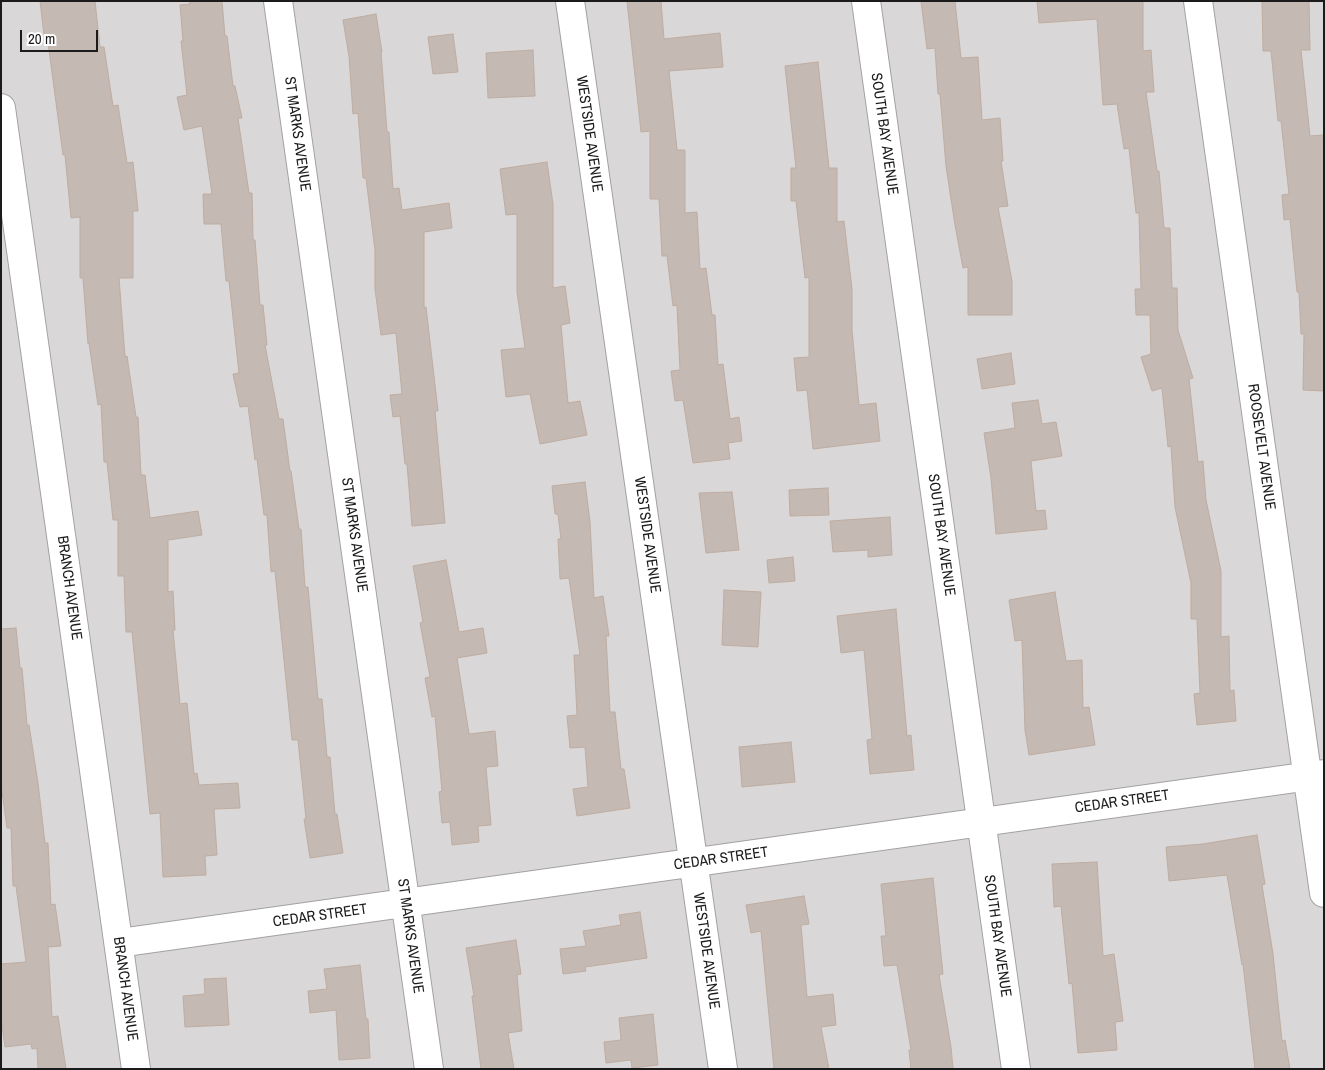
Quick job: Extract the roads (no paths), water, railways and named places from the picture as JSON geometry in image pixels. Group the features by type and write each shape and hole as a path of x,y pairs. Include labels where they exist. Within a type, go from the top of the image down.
{"street":[{"name":"ST MARKS AVENUE","path":"278,1 429,1069"},
{"name":"WESTSIDE AVENUE","path":"570,1 723,1069"},
{"name":"SOUTH BAY AVENUE","path":"866,1 1016,1069"},
{"name":"ROOSEVELT AVENUE","path":"1198,1 1315,775 1324,893"},
{"name":"BRANCH AVENUE","path":"1,108 136,1069"},
{"name":"CEDAR STREET","path":"119,943 1315,775"}]}
